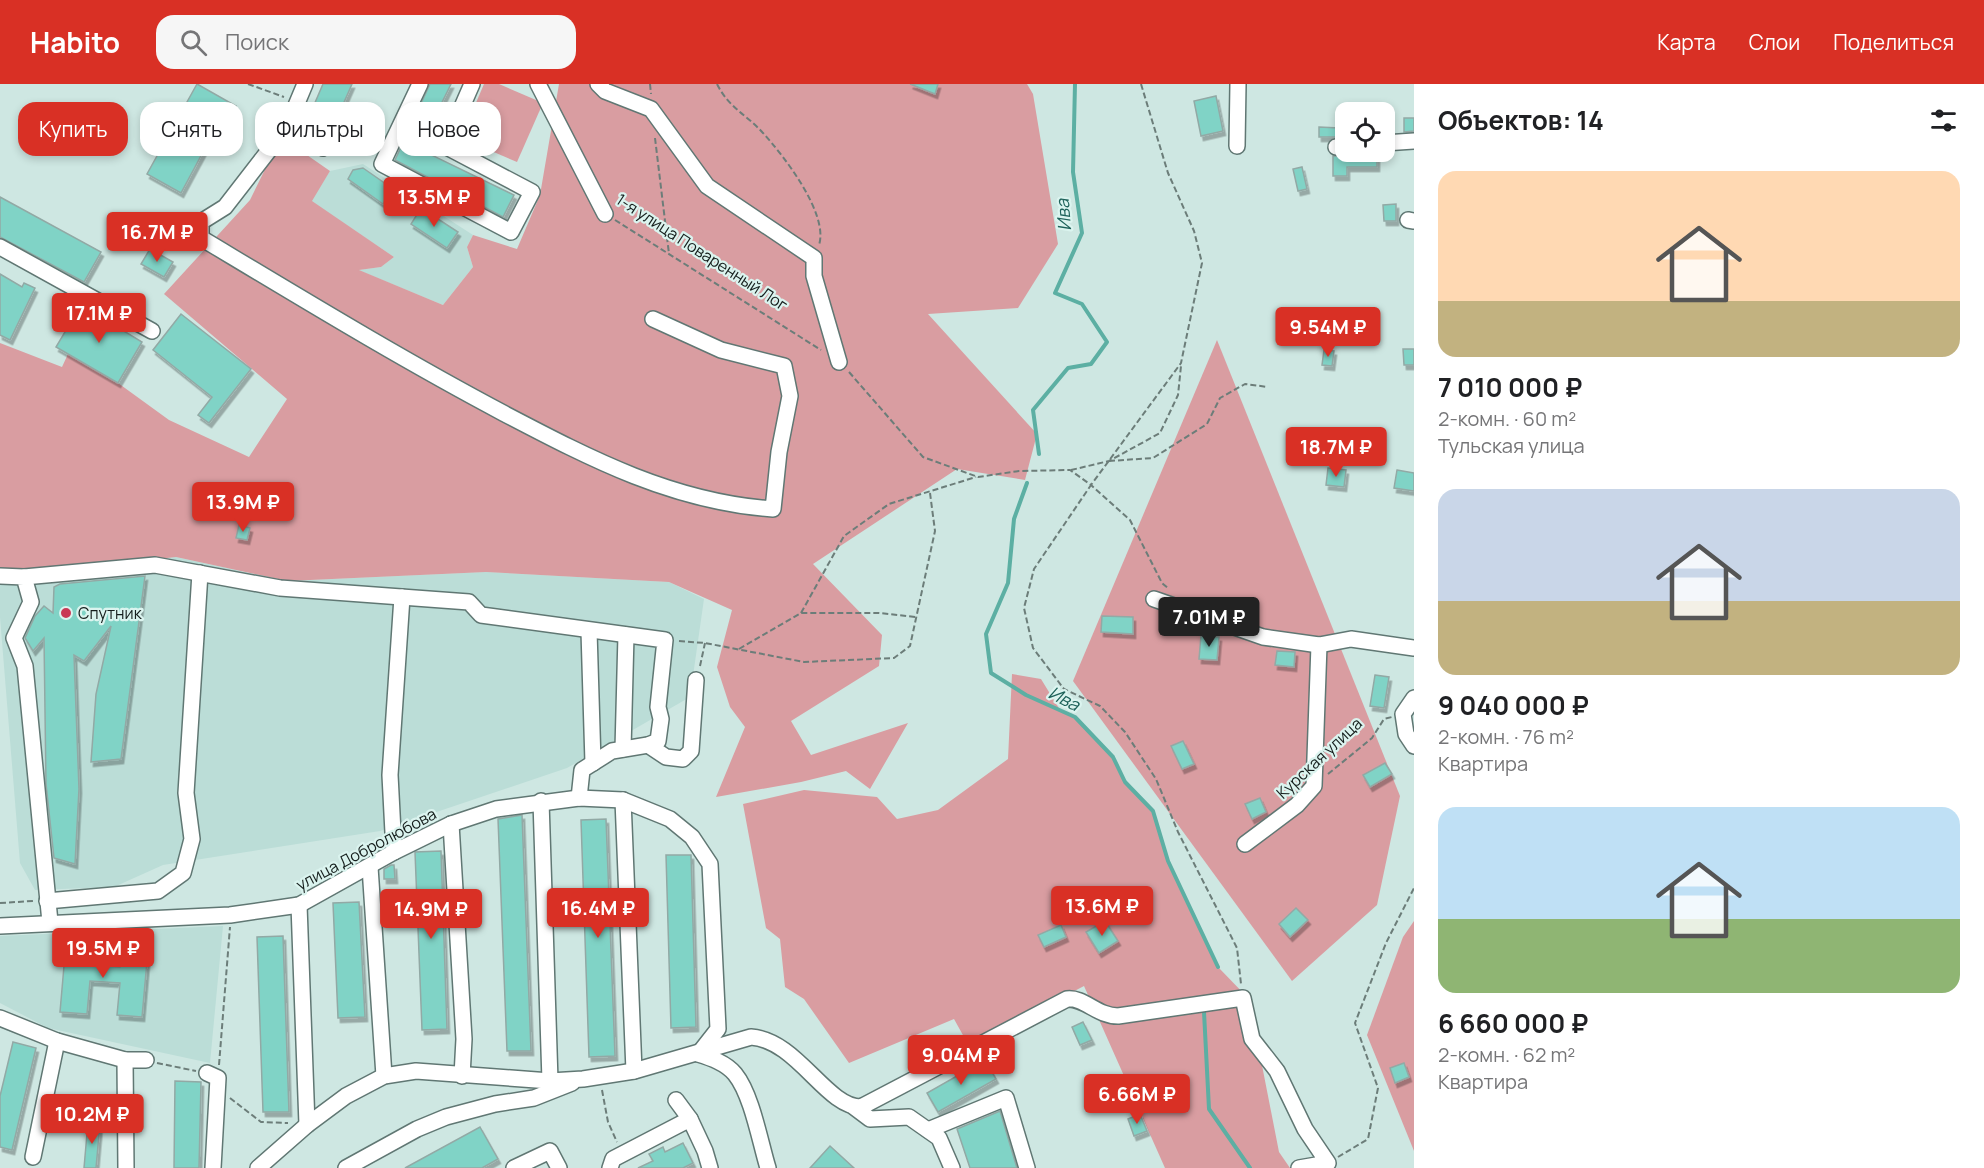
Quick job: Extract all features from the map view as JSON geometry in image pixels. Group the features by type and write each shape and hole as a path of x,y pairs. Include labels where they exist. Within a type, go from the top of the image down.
{"street":[{"path":"298,101 305,84"},
{"path":"420,84 382,164 511,232 532,192 445,146 472,84"},
{"name":"1-я улица Поваренный Лог","path":"538,84 605,214"},
{"path":"598,84 605,91 651,109 707,186 814,258 814,276 839,362"},
{"path":"1238,84 1238,146"},
{"path":"1395,142 1414,141"},
{"path":"265,156 225,207 201,222 201,238 457,389 599,464 663,487 741,507 773,509 779,452 790,396 784,366 721,350 653,319"},
{"path":"0,248 152,331"},
{"path":"0,576 24,577 155,565 280,588 469,602 481,615 664,640 658,707 661,719 658,741 612,751 582,770 579,798"},
{"path":"47,901 158,891 183,873 192,839 186,793 200,573"},
{"path":"24,577 31,602 14,638 25,666 50,922"},
{"path":"393,852 390,775 402,597"},
{"path":"1154,599 1263,637 1319,645 1351,639 1414,648"},
{"path":"589,631 593,763"},
{"path":"623,749 626,635"},
{"path":"1314,786 1319,645"},
{"path":"648,745 666,757 683,759 692,751 696,680"},
{"path":"1414,698 1403,714 1406,734 1414,746"},
{"name":"Курская улица","path":"1245,843 1297,805 1314,786"},
{"name":"улица Добролюбова","path":"0,926 230,915 299,906 393,852 451,825 496,809 541,801 579,798 623,800 670,819 692,837 710,864 718,1029 698,1054"},
{"path":"623,800 634,1071"},
{"path":"541,801 550,1081"},
{"path":"451,825 464,1039 462,1076"},
{"path":"370,867 384,1076"},
{"path":"299,906 307,1125"},
{"path":"854,1107 866,1105 1067,999 1078,1000 1097,1012 1110,1016 1243,998 1252,1038 1277,1071 1305,1130 1328,1163 1299,1168"},
{"path":"0,1018 57,1041 124,1060 146,1060"},
{"path":"258,1168 307,1125 346,1096 384,1076 416,1071 550,1081 590,1078 634,1071 751,1037 765,1038 778,1044 842,1101 870,1119 909,1117 939,1138 952,1168"},
{"path":"33,1157 57,1041"},
{"path":"698,1054 717,1060 735,1074 746,1096 768,1168"},
{"path":"124,1060 126,1168"},
{"path":"346,1168 417,1129 446,1118 495,1104 534,1098 590,1078"},
{"path":"213,1168 214,1080"},
{"path":"928,1130 1006,1098 1027,1168"},
{"path":"676,1101 690,1119 710,1168"},
{"path":"610,1168 613,1159 690,1119"},
{"path":"513,1168 550,1151 559,1168"}],"path":[{"path":"249,84 298,101"},
{"path":"717,84 725,101 763,133 810,196 822,235 814,258"},
{"path":"1109,461 1160,433 1178,395 1181,363 1202,263 1194,231 1168,173 1141,84"},
{"path":"654,131 669,254"},
{"path":"385,146 390,146"},
{"name":"1-я улица Поваренный Лог","path":"605,214 839,362 923,457 978,477"},
{"path":"1181,363 1091,485 1034,569 1024,608 1033,648 1064,689 1100,706 1116,723 1156,779 1178,832 1237,948 1243,998"},
{"path":"801,613 844,536 889,504 978,477 1019,471 1070,470 1109,461 1153,458 1207,424 1220,398 1245,384 1268,387"},
{"path":"1070,470 1091,485 1130,520 1162,583 1177,596"},
{"path":"664,640 705,643 804,662 894,658 910,646 935,531 930,493"},
{"path":"738,649 801,613 879,613 916,617"},
{"path":"696,680 705,643"},
{"name":"Курская улица","path":"1314,786 1372,738 1384,719 1403,714"},
{"path":"1328,1163 1368,1139 1378,1088 1355,1023 1386,943 1414,888"},
{"path":"0,903 47,901"},
{"path":"214,1080 230,915"},
{"path":"146,1060 214,1080 261,1122 307,1125"},
{"path":"590,1078 622,1154"}],"shaded area":[{"path":"484,84 499,84 543,103 517,162 501,155 501,102 476,102"},
{"path":"559,84 1027,84 1033,94 1058,244 1018,308 928,314 1037,434 1025,480 957,469 813,564 882,635 879,666 791,721 811,755 908,723 870,789 846,771 801,782 716,797 745,727 730,707 717,667 732,610 669,582 486,572 288,581 176,557 42,572 0,571 0,343 62,367 68,354 118,383 169,420 249,457 287,399 164,294 250,200 272,156 308,156 330,171 312,201 394,257 381,267 359,270 443,305 473,267 467,247 473,235 517,249 540,195"},
{"path":"363,164 473,235 467,247 473,267 443,305 358,270 381,267 394,257 311,201 330,171"},
{"path":"1217,340 1400,796 1377,905 1292,981 1073,681"},
{"path":"176,557 288,581 486,572 669,582 704,599 690,697 567,768 380,831 163,865 114,887 35,890 20,863 0,617 0,571 42,572"},
{"path":"1012,674 1041,679 1060,710 1075,717 1113,757 1125,782 1153,811 1168,861 1218,967 1249,999 1279,1152 1290,1168 1165,1168 1084,986 969,1046 954,1019 849,1063 804,999 785,987 780,939 766,928 743,804 804,790 877,797 897,819 938,810 1008,759"},
{"path":"1414,921 1414,1151 1367,1035 1403,937"},
{"path":"223,926 210,1063 48,1028 0,1003 0,936"}],"building":[{"path":"197,84 229,102 187,102"},
{"path":"323,84 352,84 344,102 315,102"},
{"path":"430,84 451,84 442,102 422,102"},
{"path":"910,84 938,84 935,94"},
{"path":"1216,96 1223,131 1201,136 1194,101"},
{"path":"1404,118 1414,118 1414,131 1404,132"},
{"path":"1319,127 1335,128 1335,137 1319,137"},
{"path":"157,156 201,156 181,193 147,174"},
{"path":"397,156 433,156 514,195 503,217 395,160"},
{"path":"1333,156 1335,156 1335,162 1377,162 1377,167 1347,167 1347,176 1333,176"},
{"path":"1302,167 1307,189 1298,191 1293,169"},
{"path":"363,168 393,189 383,204 348,179 353,170"},
{"path":"0,197 101,252 84,282 0,237"},
{"path":"1396,204 1396,221 1384,221 1383,205"},
{"path":"421,208 458,232 447,248 411,224"},
{"path":"150,249 173,262 164,277 141,264"},
{"path":"0,274 22,287 24,283 35,288 10,340 0,335"},
{"path":"81,305 142,342 118,383 56,347"},
{"path":"181,314 251,369 209,423 198,415 212,397 153,350"},
{"path":"1403,349 1414,349 1414,365 1404,365"},
{"path":"1324,350 1334,351 1332,366 1322,365"},
{"path":"1328,468 1346,470 1344,487 1326,485"},
{"path":"1397,470 1414,473 1414,491 1394,488"},
{"path":"239,525 250,528 247,540 236,538"},
{"path":"145,576 121,759 91,762 96,694 111,626 84,661 74,655 79,789 75,864 54,858 46,784 44,638 33,651 25,638 35,616 44,606 53,613 54,587 60,584"},
{"path":"1102,616 1133,617 1133,634 1101,632"},
{"path":"1201,636 1219,637 1217,660 1199,659"},
{"path":"1277,651 1295,652 1294,667 1275,665"},
{"path":"1375,675 1389,677 1384,708 1370,706"},
{"path":"1183,741 1194,764 1182,769 1171,746"},
{"path":"1385,763 1392,774 1370,787 1363,775"},
{"path":"1260,798 1266,812 1252,819 1245,804"},
{"path":"522,815 531,1051 507,1051 498,819"},
{"path":"606,819 615,1056 589,1057 581,820"},
{"path":"441,851 447,1029 422,1030 415,852"},
{"path":"666,855 691,855 696,1027 671,1028"},
{"path":"394,865 395,879 384,879 384,869"},
{"path":"359,902 365,1017 338,1018 333,903"},
{"path":"1296,908 1308,920 1290,937 1279,924"},
{"path":"1105,921 1118,941 1099,953 1086,932"},
{"path":"1061,925 1066,937 1044,947 1038,935"},
{"path":"283,936 289,1112 263,1112 257,937"},
{"path":"66,943 93,945 92,965 120,967 122,948 148,950 142,1017 117,1015 120,983 90,981 87,1014 60,1012"},
{"path":"1083,1022 1092,1040 1080,1045 1072,1027"},
{"path":"13,1042 36,1048 12,1150 0,1147 0,1096"},
{"path":"985,1060 996,1079 938,1112 927,1093"},
{"path":"1404,1063 1409,1077 1395,1083 1390,1068"},
{"path":"175,1081 201,1082 199,1168 174,1168"},
{"path":"1000,1111 1017,1168 970,1168 957,1129"},
{"path":"1140,1114 1147,1131 1134,1136 1128,1119"},
{"path":"88,1122 100,1123 96,1168 84,1168"},
{"path":"480,1127 498,1159 482,1168 405,1168"},
{"path":"683,1143 693,1163 683,1168 638,1168 653,1161 649,1154 663,1147 665,1152"},
{"path":"830,1146 854,1168 810,1168"}],"waterway":[{"name":"Ива","path":"1039,454 1033,410 1068,368 1091,364 1107,342 1082,304 1055,293 1082,233 1073,172 1075,84"},
{"name":"Ива","path":"1027,483 1014,519 1008,583 986,634 991,673 1026,695 1075,717 1113,757 1125,782 1153,811 1168,861 1218,967"},
{"name":"Ива","path":"1204,1012 1209,1109 1250,1168"}],"place":[{"name":"Спутник","path":"66,613"}]}
